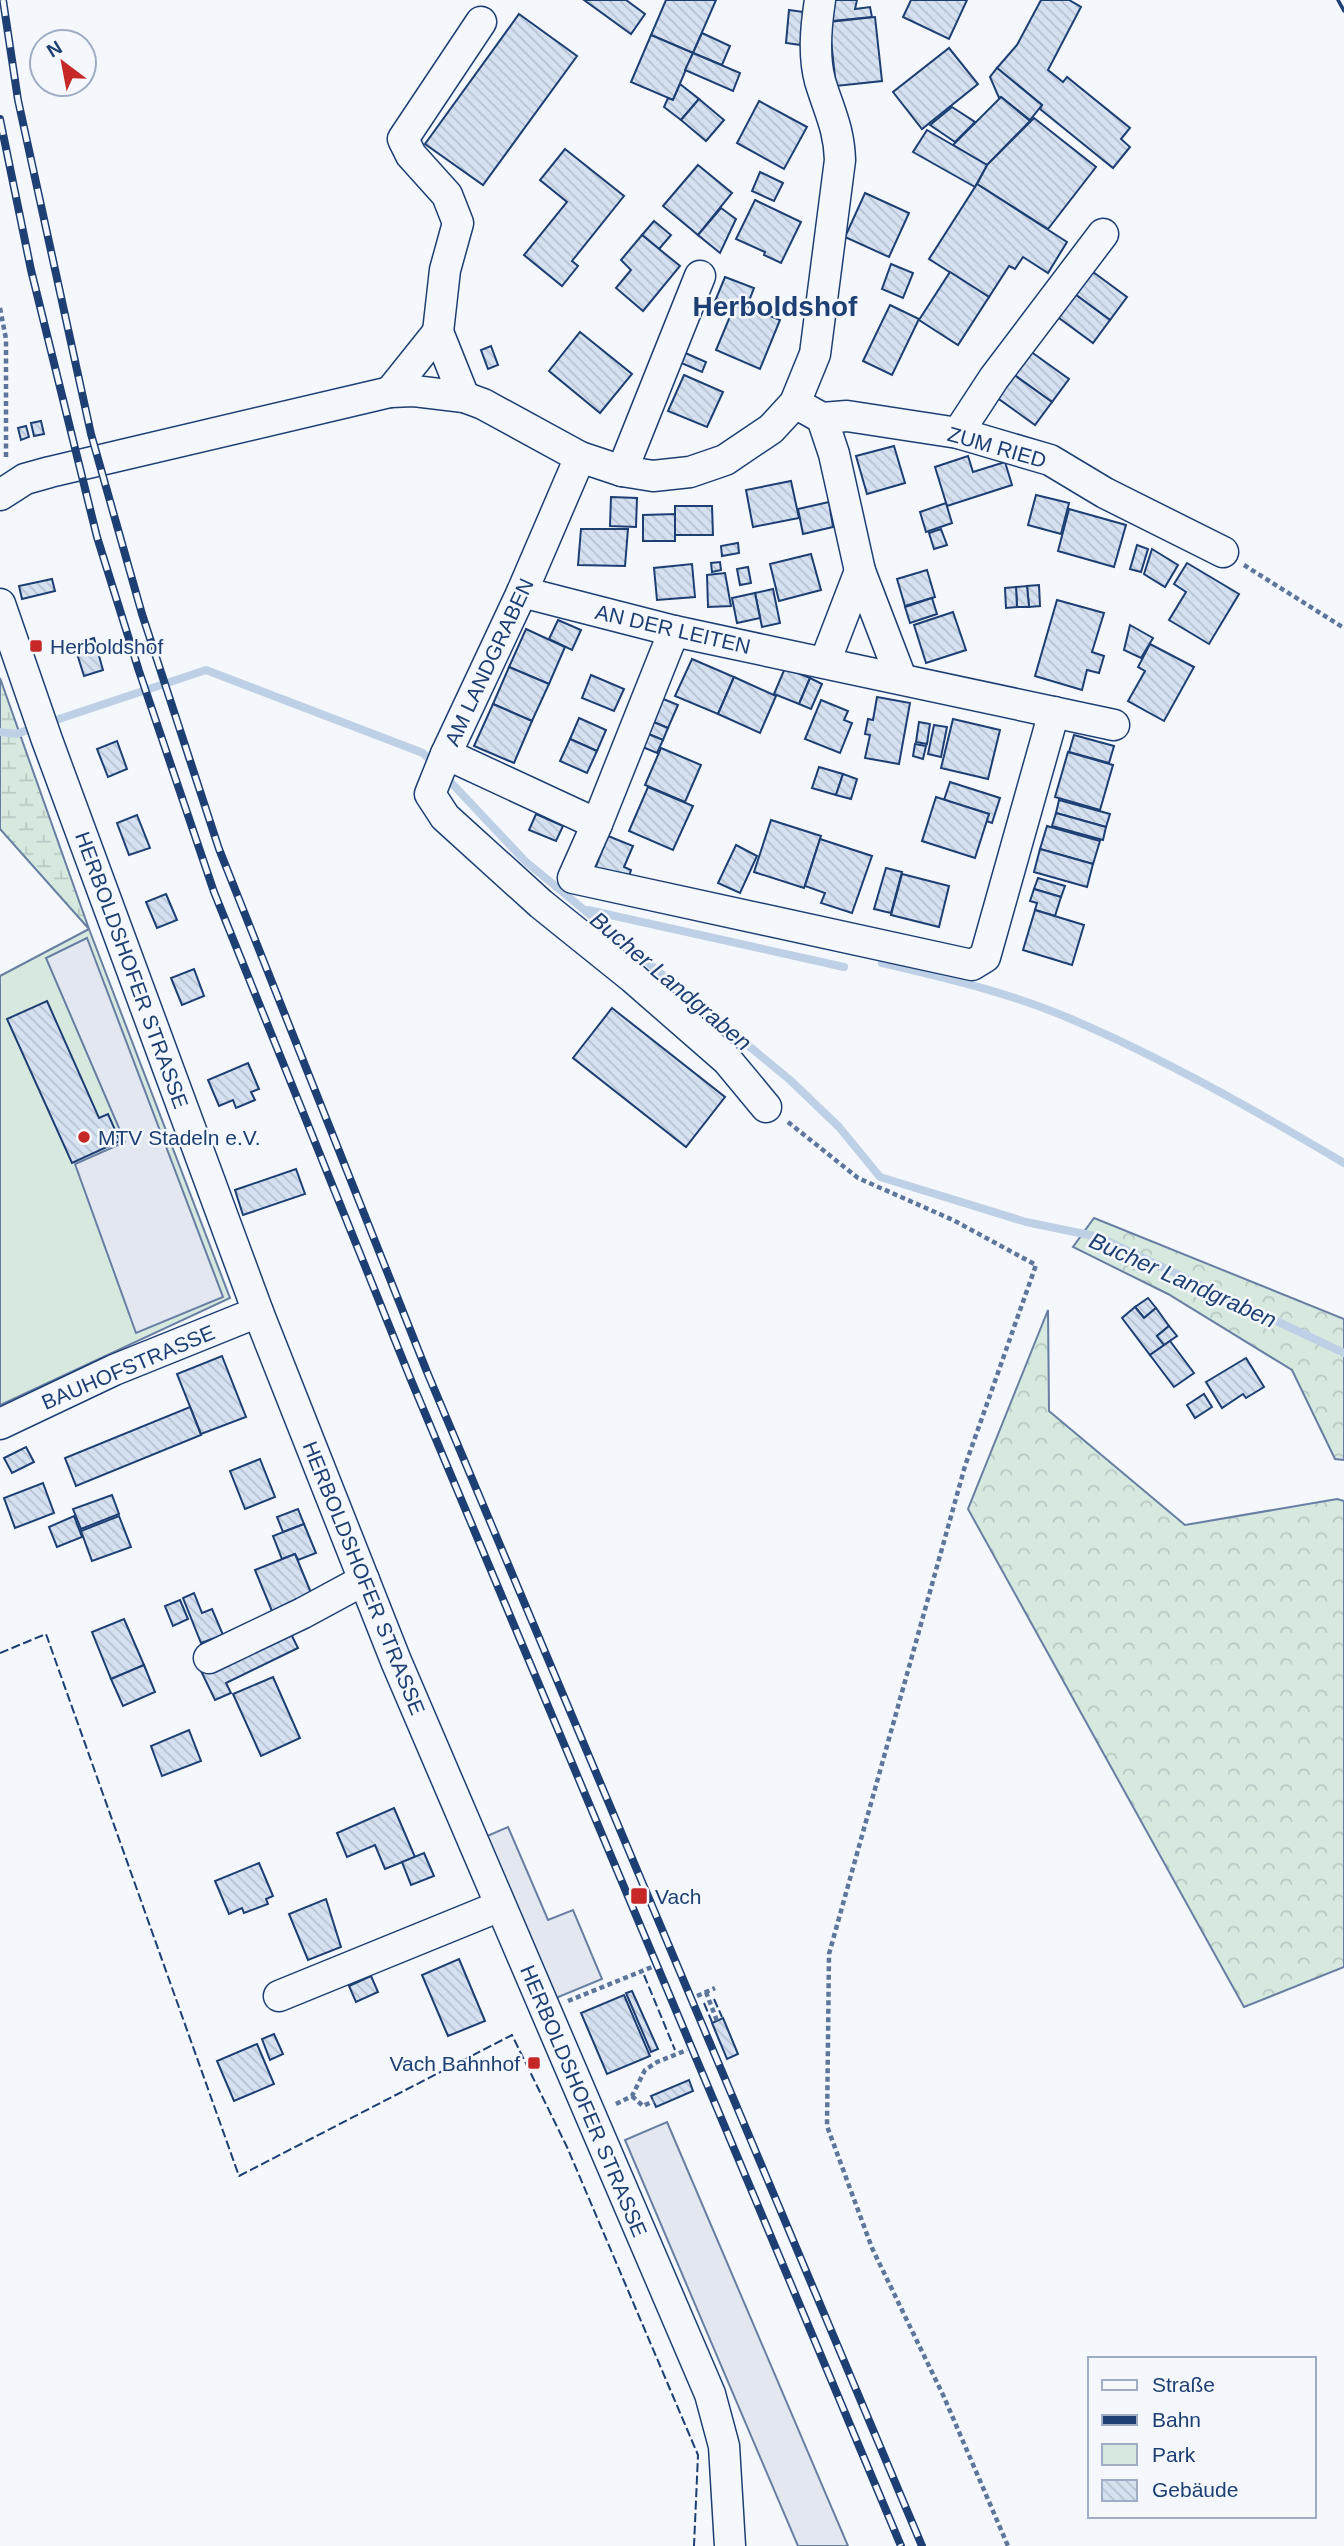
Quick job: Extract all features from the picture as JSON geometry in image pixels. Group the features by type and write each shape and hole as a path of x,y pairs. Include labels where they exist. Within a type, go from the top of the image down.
{"street":[{"path":"5,492 25,479 79,464 390,392 414,391 464,397 483,404 580,457 622,471 653,476 690,472 725,460 771,429 795,404 815,354 840,160 839,135 819,79 815,35 820,0"},
{"path":"464,397 438,332 445,270 458,223 447,195 411,155 403,139 481,22"},
{"path":"958,433 994,379 1103,234"},
{"path":"622,471 700,276"},
{"path":"390,392 438,332"},
{"name":"ZUM RIED","path":"795,404 822,418 847,416 958,433 1050,460 1105,493 1223,552"},
{"path":"822,418 834,454 860,571 901,678"},
{"name":"AM LANDGRABEN","path":"580,457 522,592 446,754 597,824"},
{"path":"824,662 860,571"},
{"name":"AN DER LEITEN","path":"522,592 674,631 1114,725"},
{"name":"HERBOLDSHOFER STRASSE","path":"0,604 47,740 258,1312 364,1580 544,2011 710,2394 724,2446 730,2546"},
{"path":"674,631 573,878 972,965 985,957 1054,712"},
{"path":"446,754 430,794 445,817 531,895 633,978 727,1060 766,1107"},
{"name":"BAUHOFSTRASSE","path":"0,1424 114,1370 258,1312"},
{"path":"209,1658 364,1580"},
{"path":"279,1996 500,1906"}],"path":[{"path":"0,309 6,339 5,492"},
{"path":"1223,552 1344,628"},
{"path":"766,1107 858,1178 953,1220 1036,1265 965,1466 829,1954 827,2126 872,2248 944,2398 1008,2546"},
{"path":"544,2011 652,1967"},
{"path":"697,1996 715,1988"},
{"path":"706,1992 717,2021"},
{"path":"590,2116 632,2096 645,2070 687,2050"},
{"path":"632,2096 643,2106 654,2101"}],"green space":[{"path":"0,678 89,929 0,829"},
{"name":"MTV Stadeln e.V.","path":"89,929 230,1298 0,1405 0,976"},
{"path":"1094,1218 1344,1319 1344,1460 1335,1459 1292,1370 1168,1294 1073,1247"},
{"path":"1048,1310 1049,1411 1185,1525 1337,1499 1344,1501 1344,1967 1244,2007 968,1509"}],"shaded area":[{"path":"87,938 223,1297 136,1333 75,1164 125,1142 46,958"},
{"path":"508,1827 548,1920 573,1910 602,1979 556,1998 487,1836"},
{"path":"667,2122 848,2546 798,2546 625,2140"}],"building":[{"path":"584,0 626,0 645,14 631,34"},
{"path":"666,0 716,0 693,53 651,35"},
{"path":"834,0 857,0 855,9 870,7 872,17 832,21"},
{"path":"911,0 967,0 949,39 903,17"},
{"path":"1041,0 1069,0 1081,7 1048,70 1063,82 1067,77 1130,128 1121,139 1130,147 1113,168 1040,109 1042,105 997,68 1017,45"},
{"path":"789,10 804,12 801,45 786,43"},
{"path":"519,14 577,56 483,185 425,144"},
{"path":"875,17 882,81 836,86 829,22"},
{"path":"702,33 730,46 722,65 693,53"},
{"path":"651,35 693,53 673,100 631,82"},
{"path":"949,48 978,84 922,129 893,92"},
{"path":"693,53 740,73 733,91 685,70"},
{"path":"997,68 1042,105 1030,120 999,98 990,77"},
{"path":"680,84 699,99 681,120 664,107 668,98 673,100"},
{"path":"1001,97 1030,121 987,165 953,145"},
{"path":"699,99 724,120 706,141 681,120"},
{"path":"759,101 807,127 784,169 737,143"},
{"path":"952,107 975,122 955,142 930,125"},
{"path":"1034,118 1096,167 1048,229 977,184 987,165"},
{"path":"927,130 987,165 975,187 913,152"},
{"path":"565,149 624,196 572,261 578,266 562,286 524,255 567,202 540,180"},
{"path":"698,165 732,193 698,235 663,206"},
{"path":"760,172 783,183 774,201 752,191"},
{"path":"977,184 1067,242 1048,273 1023,257 1015,269 1009,266 989,297 929,259"},
{"path":"865,193 909,213 889,257 845,237"},
{"path":"755,200 801,222 781,263 764,255 765,252 736,239"},
{"path":"721,208 736,219 720,253 698,235"},
{"path":"654,221 671,235 659,249 642,235"},
{"path":"642,235 680,266 643,311 616,288 631,270 621,260"},
{"path":"891,264 913,273 903,298 882,289"},
{"path":"1089,269 1127,297 1110,320 1072,292"},
{"path":"950,272 989,297 958,345 919,320"},
{"path":"725,277 754,288 747,306 736,302 731,314 713,306"},
{"path":"1072,292 1110,320 1093,343 1055,315"},
{"path":"736,302 780,320 760,369 716,350"},
{"path":"890,305 919,319 892,375 863,361"},
{"path":"580,332 632,374 600,413 549,371"},
{"path":"491,346 498,365 488,369 481,350"},
{"path":"1030,351 1069,379 1052,402 1013,374"},
{"path":"683,352 706,362 702,372 679,362"},
{"path":"1013,374 1052,402 1035,425 996,397"},
{"path":"684,375 723,392 707,427 668,411"},
{"path":"41,421 44,434 34,436 31,423"},
{"path":"26,426 29,437 21,440 18,428"},
{"path":"894,446 905,483 867,494 856,456"},
{"path":"968,456 973,472 1005,462 1012,485 947,506 935,467"},
{"path":"791,481 799,518 753,527 746,490"},
{"path":"1036,495 1069,503 1061,534 1028,525"},
{"path":"611,497 637,498 636,527 610,526"},
{"path":"829,502 833,527 803,534 798,509"},
{"path":"946,503 952,523 926,532 920,512"},
{"path":"675,506 712,506 713,535 675,535"},
{"path":"1069,509 1126,525 1114,567 1058,551"},
{"path":"675,514 675,541 643,541 643,515"},
{"path":"581,529 628,529 625,566 578,565"},
{"path":"941,529 947,545 934,549 929,533"},
{"path":"738,543 739,553 722,556 721,546"},
{"path":"1137,545 1148,549 1141,572 1130,569"},
{"path":"1152,549 1178,565 1165,587 1144,574"},
{"path":"811,554 821,590 779,601 770,564"},
{"path":"720,562 721,570 712,572 711,563"},
{"path":"1187,563 1239,594 1209,644 1169,620 1186,592 1174,584"},
{"path":"692,564 695,597 657,600 654,568"},
{"path":"748,567 751,583 740,585 737,569"},
{"path":"927,570 935,597 905,606 897,579"},
{"path":"725,573 731,606 708,607 707,575"},
{"path":"52,579 55,591 22,599 19,586"},
{"path":"1039,585 1040,606 1029,607 1027,586"},
{"path":"1027,586 1029,607 1017,607 1016,587"},
{"path":"1016,587 1017,607 1006,608 1005,588"},
{"path":"773,589 780,623 762,627 755,593"},
{"path":"755,593 760,618 737,623 732,598"},
{"path":"932,598 937,614 910,623 905,607"},
{"path":"1057,600 1104,613 1092,652 1104,656 1099,673 1087,670 1082,690 1035,676"},
{"path":"953,612 966,650 926,663 914,625"},
{"path":"558,620 581,630 572,650 549,639"},
{"path":"1130,625 1153,638 1141,658 1124,650"},
{"path":"526,629 565,647 549,684 509,667"},
{"path":"94,638 103,670 84,676 74,644"},
{"path":"1150,644 1194,667 1164,721 1128,701 1145,671 1138,667"},
{"path":"692,659 734,677 718,714 675,696"},
{"path":"509,667 549,684 532,721 493,704"},
{"path":"785,668 810,678 799,704 774,694"},
{"path":"591,675 624,689 614,711 582,698"},
{"path":"734,677 776,696 760,733 718,714"},
{"path":"810,678 822,684 811,709 799,704"},
{"path":"877,697 910,703 899,764 865,758 870,735 865,734 868,719 873,720"},
{"path":"661,698 678,705 668,728 651,721"},
{"path":"821,700 848,711 844,720 852,723 840,753 805,739"},
{"path":"493,704 532,721 514,763 474,746"},
{"path":"579,718 606,730 597,751 570,739"},
{"path":"953,719 1000,730 988,779 941,768"},
{"path":"651,721 668,728 663,740 646,733"},
{"path":"919,722 930,724 927,744 916,742"},
{"path":"934,725 947,727 941,757 928,754"},
{"path":"646,733 663,740 657,753 640,746"},
{"path":"1074,735 1114,746 1109,763 1069,752"},
{"path":"570,739 597,751 587,773 560,761"},
{"path":"117,741 127,769 108,777 97,749"},
{"path":"915,744 926,746 923,759 913,756"},
{"path":"661,748 701,765 685,802 645,785"},
{"path":"1068,752 1113,765 1100,810 1055,797"},
{"path":"819,767 843,774 836,795 812,788"},
{"path":"843,774 857,779 851,799 836,795"},
{"path":"950,782 1000,798 992,823 986,821 989,814 944,800"},
{"path":"648,787 693,806 673,850 629,831"},
{"path":"936,797 989,814 975,858 922,841"},
{"path":"1059,800 1110,814 1106,827 1056,813"},
{"path":"1056,813 1106,827 1103,840 1052,826"},
{"path":"536,814 563,826 556,841 529,830"},
{"path":"137,815 150,848 129,855 117,823"},
{"path":"771,820 821,836 804,888 754,872"},
{"path":"1047,826 1100,841 1093,864 1040,849"},
{"path":"608,836 633,846 624,867 631,870 627,882 593,874"},
{"path":"820,839 872,856 852,913 821,903 825,893 805,886"},
{"path":"736,845 757,856 740,893 718,883"},
{"path":"1040,849 1093,864 1087,887 1034,872"},
{"path":"886,868 902,872 891,913 874,909"},
{"path":"902,874 949,886 939,927 891,915"},
{"path":"1038,878 1065,886 1061,897 1034,889"},
{"path":"1034,889 1061,897 1055,916 1035,910 1037,903 1030,901"},
{"path":"166,894 177,920 157,928 146,902"},
{"path":"1035,910 1084,925 1072,965 1023,950"},
{"path":"194,969 204,996 182,1005 171,978"},
{"name":"MTV Stadeln e.V.","path":"47,1001 99,1118 108,1114 120,1141 72,1163 7,1019"},
{"path":"612,1008 725,1097 686,1147 573,1058"},
{"path":"248,1063 259,1089 251,1092 255,1100 236,1108 233,1100 219,1106 208,1080"},
{"path":"296,1169 305,1194 243,1215 235,1190"},
{"path":"1148,1298 1156,1308 1144,1318 1135,1307"},
{"path":"1135,1307 1144,1318 1156,1308 1169,1326 1157,1336 1164,1345 1150,1355 1122,1318"},
{"path":"1169,1326 1177,1336 1164,1345 1157,1336"},
{"path":"1170,1341 1194,1373 1174,1387 1150,1355"},
{"path":"222,1356 246,1417 201,1434 177,1374"},
{"path":"1246,1358 1264,1387 1246,1398 1243,1394 1222,1408 1206,1382"},
{"path":"1204,1394 1212,1407 1195,1418 1187,1405"},
{"path":"190,1407 201,1435 76,1486 65,1458"},
{"path":"26,1447 34,1462 12,1473 4,1458"},
{"path":"260,1459 275,1497 245,1509 230,1471"},
{"path":"43,1483 54,1513 15,1528 4,1498"},
{"path":"112,1495 119,1514 81,1529 73,1509"},
{"path":"298,1509 304,1524 283,1532 277,1517"},
{"path":"74,1516 82,1537 57,1547 49,1527"},
{"path":"119,1516 131,1547 92,1561 81,1531"},
{"path":"304,1524 316,1553 298,1560 295,1554 282,1559 273,1536"},
{"path":"295,1554 314,1600 274,1616 255,1570"},
{"path":"194,1593 202,1613 212,1609 223,1635 201,1643 183,1598"},
{"path":"180,1600 188,1619 173,1626 165,1606"},
{"path":"124,1619 144,1665 111,1679 92,1632"},
{"path":"289,1630 298,1648 226,1683 231,1693 215,1700 201,1671"},
{"path":"144,1665 155,1692 123,1706 111,1679"},
{"path":"273,1677 300,1738 261,1756 233,1694"},
{"path":"189,1730 201,1761 162,1776 151,1746"},
{"path":"394,1808 415,1857 385,1869 375,1845 347,1857 337,1833"},
{"path":"424,1853 434,1876 411,1885 402,1862"},
{"path":"259,1863 273,1896 266,1899 268,1904 244,1913 242,1908 229,1914 215,1881"},
{"path":"326,1899 341,1947 308,1960 289,1914"},
{"path":"459,1959 485,2021 448,2036 422,1975"},
{"path":"371,1976 378,1992 356,2002 349,1986"},
{"path":"632,1991 658,2049 651,2052 626,1993"},
{"path":"624,1995 650,2056 607,2074 581,2013"},
{"path":"723,2018 738,2054 727,2059 712,2023"},
{"path":"274,2034 283,2054 270,2060 262,2039"},
{"path":"257,2044 274,2084 234,2101 217,2061"},
{"path":"689,2080 693,2091 656,2107 651,2096"}],"waterway":[{"name":"Bucher Landgraben","path":"47,723 206,670 423,753 436,766"},
{"name":"Bucher Landgraben","path":"0,732 17,734 35,727"},
{"name":"Bucher Landgraben","path":"444,775 525,861 790,1080 839,1127 880,1177 1026,1222 1099,1237 1344,1353"},
{"path":"588,910 844,967"},
{"path":"882,963 1002,994 1071,1019 1210,1086 1344,1163"}],"railway":[{"path":"3,0 18,100 91,434 142,614 219,849 427,1372 922,2546"},
{"path":"0,119 31,270 97,537 214,892 411,1380 901,2546"}],"fence":[{"path":"0,1653 46,1634 239,2176 512,2035 567,2147 698,2455 694,2546"},
{"path":"644,1975 675,2050"},
{"path":"714,1999 722,2017"},
{"path":"704,2003 712,2022"}],"wall":[{"path":"1338,0 1344,11"}],"place":[{"name":"Herboldshof","path":"36,646"},
{"name":"MTV Stadeln e.V.","path":"84,1137"},
{"name":"Vach","path":"639,1896"},
{"name":"Vach Bahnhof","path":"534,2063"}],"district":[{"name":"Herboldshof","path":"775,306"}]}
